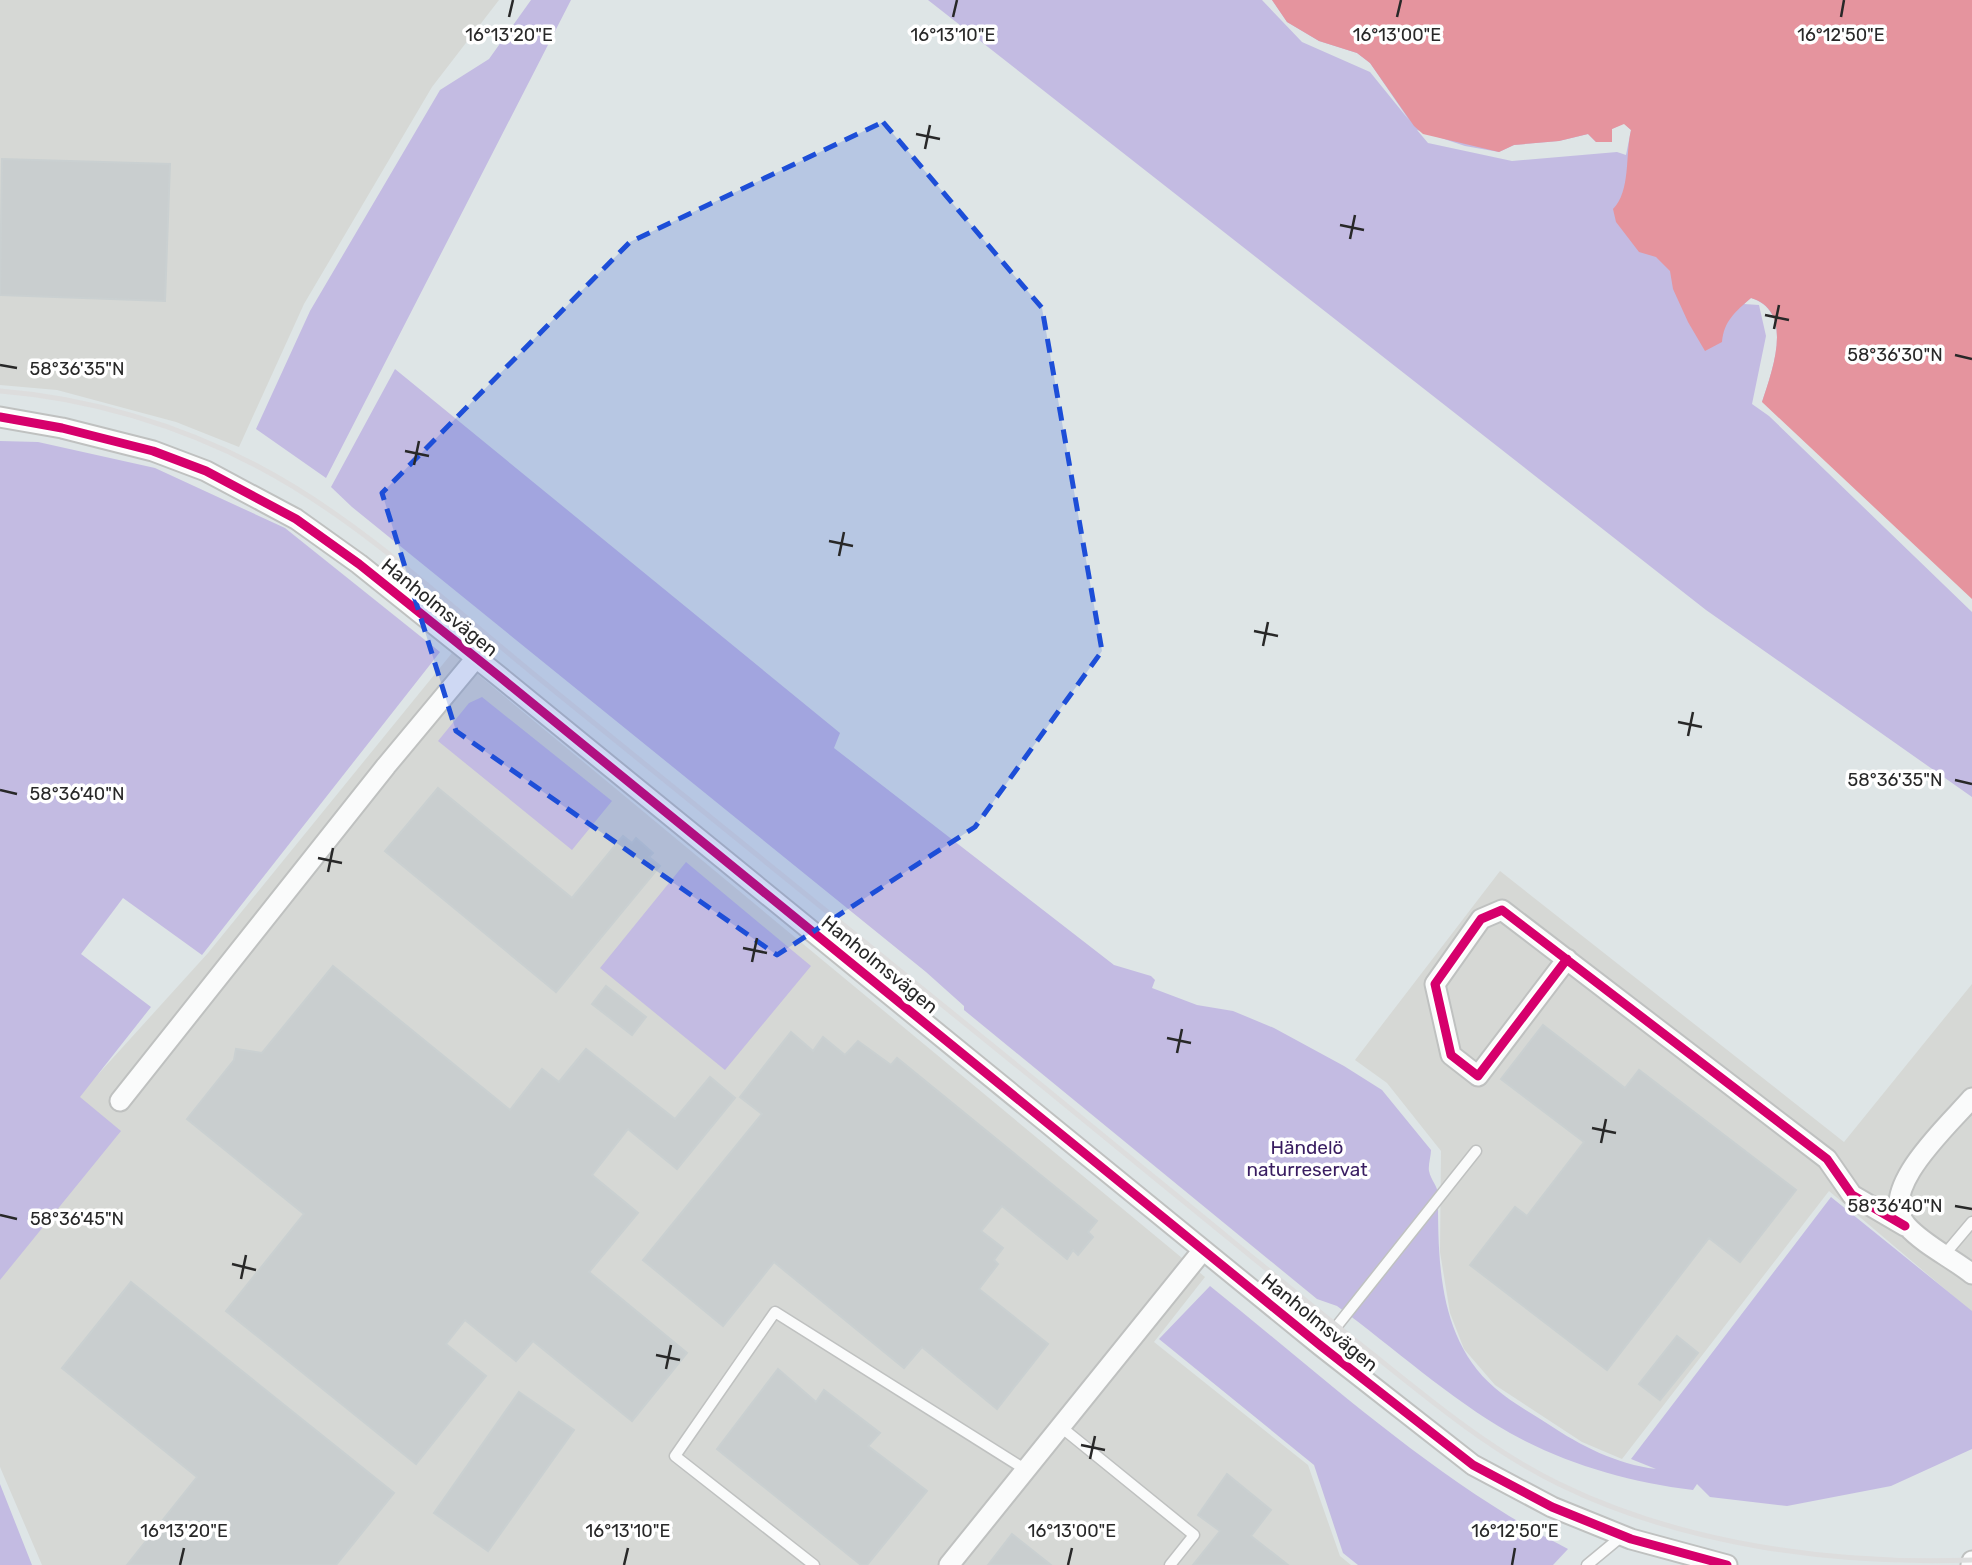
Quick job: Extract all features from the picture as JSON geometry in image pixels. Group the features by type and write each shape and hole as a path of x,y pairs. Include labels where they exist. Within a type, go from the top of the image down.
{"street":[{"name":"Hanholmsvägen","path":"0,417 121,441 206,471 296,519 476,658 1321,1346 1473,1465 1552,1507 1622,1535 1727,1565"},
{"path":"120,1101 386,766 476,658"},
{"path":"1566,959 1478,1076 1451,1055 1435,984 1481,919 1502,910 1827,1158 1852,1195 1906,1226 1972,1274"},
{"path":"1906,1226 1897,1196 1906,1176 1972,1098"},
{"path":"949,1565 1203,1250"}],"lane":[{"path":"1321,1346 1476,1151"},
{"path":"1945,1254 1972,1222"},
{"path":"814,1565 675,1456 775,1312 1026,1470"},
{"path":"1061,1427 1194,1535 1170,1565"},
{"path":"1587,1565 1622,1535"}],"highlighted area":[{"path":"883,122 1042,308 1102,651 975,827 777,955 456,731 382,493 630,242"}],"shaded area":[{"path":"0,0 499,0 432,87 304,304 239,447 176,422 57,390 0,385"},
{"path":"1272,0 1972,0 1972,599 1762,402 1777,343 1773,315 1765,305 1751,298 1728,323 1722,342 1705,351 1673,289 1670,271 1656,257 1639,252 1616,222 1613,209 1623,193 1631,130 1624,124 1612,129 1612,142 1596,142 1588,134 1559,141 1514,145 1499,152 1423,134 1414,126 1370,63 1357,53 1319,41 1287,22"},
{"path":"452,653 1205,1277 1154,1342 1308,1465 1340,1556 1351,1565 42,1565 0,1467 0,1228 73,1102 208,953"},
{"path":"1500,871 1844,1142 1972,984 1972,1312 1829,1191 1622,1459 1582,1442 1495,1385 1464,1349 1450,1313 1440,1252 1441,1151 1387,1083 1355,1060"}],"green space":[{"path":"531,0 571,0 326,478 256,429 310,311 440,90 489,59"},
{"path":"928,0 1262,0 1302,42 1370,72 1409,120 1370,63 1357,53 1319,41 1287,22 1272,0 1616,0 1786,258 1772,402 1762,402 1777,344 1773,316 1765,305 1751,298 1744,304 1759,305 1766,336 1752,404 1769,416 1972,612 1972,797 1706,610","holes":["1624,123 1631,130 1626,155 1617,152 1512,161 1428,143 1417,130 1465,146 1499,152 1514,145 1559,141 1588,134 1596,142 1612,142 1612,129"]},
{"name":"Händelö naturreservat","path":"395,369 840,733 834,748 1114,965 1151,976 1155,980 1152,988 1197,1005 1233,1011 1274,1028 1382,1090 1431,1150 1429,1169 1438,1192 1441,1274 1452,1324 1476,1369 1514,1403 1599,1453 1641,1467 1656,1469 1631,1459 1831,1197 1972,1311 1972,1449 1891,1486 1787,1506 1710,1497 1697,1484 1693,1490 1598,1470 1531,1444 1465,1404 1337,1306 1317,1299 964,1010 964,1006 926,972 352,507 331,487"},
{"path":"0,441 38,442 155,468 285,528 440,652 202,955 123,898 81,954 151,1007 80,1097 121,1131 0,1280"},
{"path":"482,697 612,801 572,850 438,741 469,703"},
{"path":"686,862 811,966 725,1070 600,968"},
{"path":"1210,1286 1427,1460 1519,1522 1568,1549 1553,1565 1358,1565 1343,1553 1314,1465 1159,1339"},
{"path":"0,1484 32,1565 0,1565"}],"building":[{"path":"2,159 170,164 165,301 0,295"},
{"path":"438,788 572,898 623,836 632,843 636,838 653,853 649,857 660,866 556,992 385,851"},
{"path":"333,966 510,1110 542,1069 559,1082 586,1049 675,1119 710,1077 735,1098 677,1169 628,1129 592,1175 638,1213 589,1272 687,1353 632,1421 533,1341 516,1361 465,1320 446,1344 486,1376 416,1464 226,1311 304,1214 187,1119 234,1060 236,1049 262,1053"},
{"path":"606,986 646,1017 632,1035 592,1004"},
{"path":"1543,1025 1625,1088 1639,1070 1796,1190 1740,1262 1709,1238 1607,1370 1470,1265 1515,1207 1527,1216 1584,1142 1501,1079"},
{"path":"791,1032 813,1051 823,1037 845,1055 858,1041 891,1065 897,1058 1097,1221 1088,1232 1093,1237 1078,1255 1073,1250 1067,1259 1002,1206 981,1231 1003,1248 994,1260 998,1264 979,1289 1048,1344 997,1409 922,1347 904,1368 774,1262 723,1326 643,1260 762,1114 740,1097"},
{"path":"131,1282 394,1493 336,1565 127,1565 197,1477 62,1368"},
{"path":"1677,1336 1698,1353 1660,1400 1639,1384"},
{"path":"778,1369 816,1402 824,1390 880,1433 868,1446 927,1491 867,1565 861,1565 717,1449"},
{"path":"519,1392 574,1430 488,1551 434,1513"},
{"path":"1227,1474 1271,1510 1251,1536 1288,1565 1193,1565 1220,1531 1198,1515"},
{"path":"1012,1534 1051,1565 988,1565"}],"railway":[{"path":"0,391 67,400 166,426 259,467 333,513 404,566 1320,1312 1441,1408 1510,1457 1559,1484 1607,1505 1708,1536 1761,1547 1867,1559 1972,1560"}],"cycle path":[{"path":"0,417 62,428 153,451 206,471 296,519 359,564 500,677 1321,1346 1473,1465 1552,1507 1631,1539 1727,1565"},
{"path":"1567,959 1478,1076 1451,1055 1435,984 1481,919 1502,910 1827,1159 1852,1195 1905,1226"}]}
